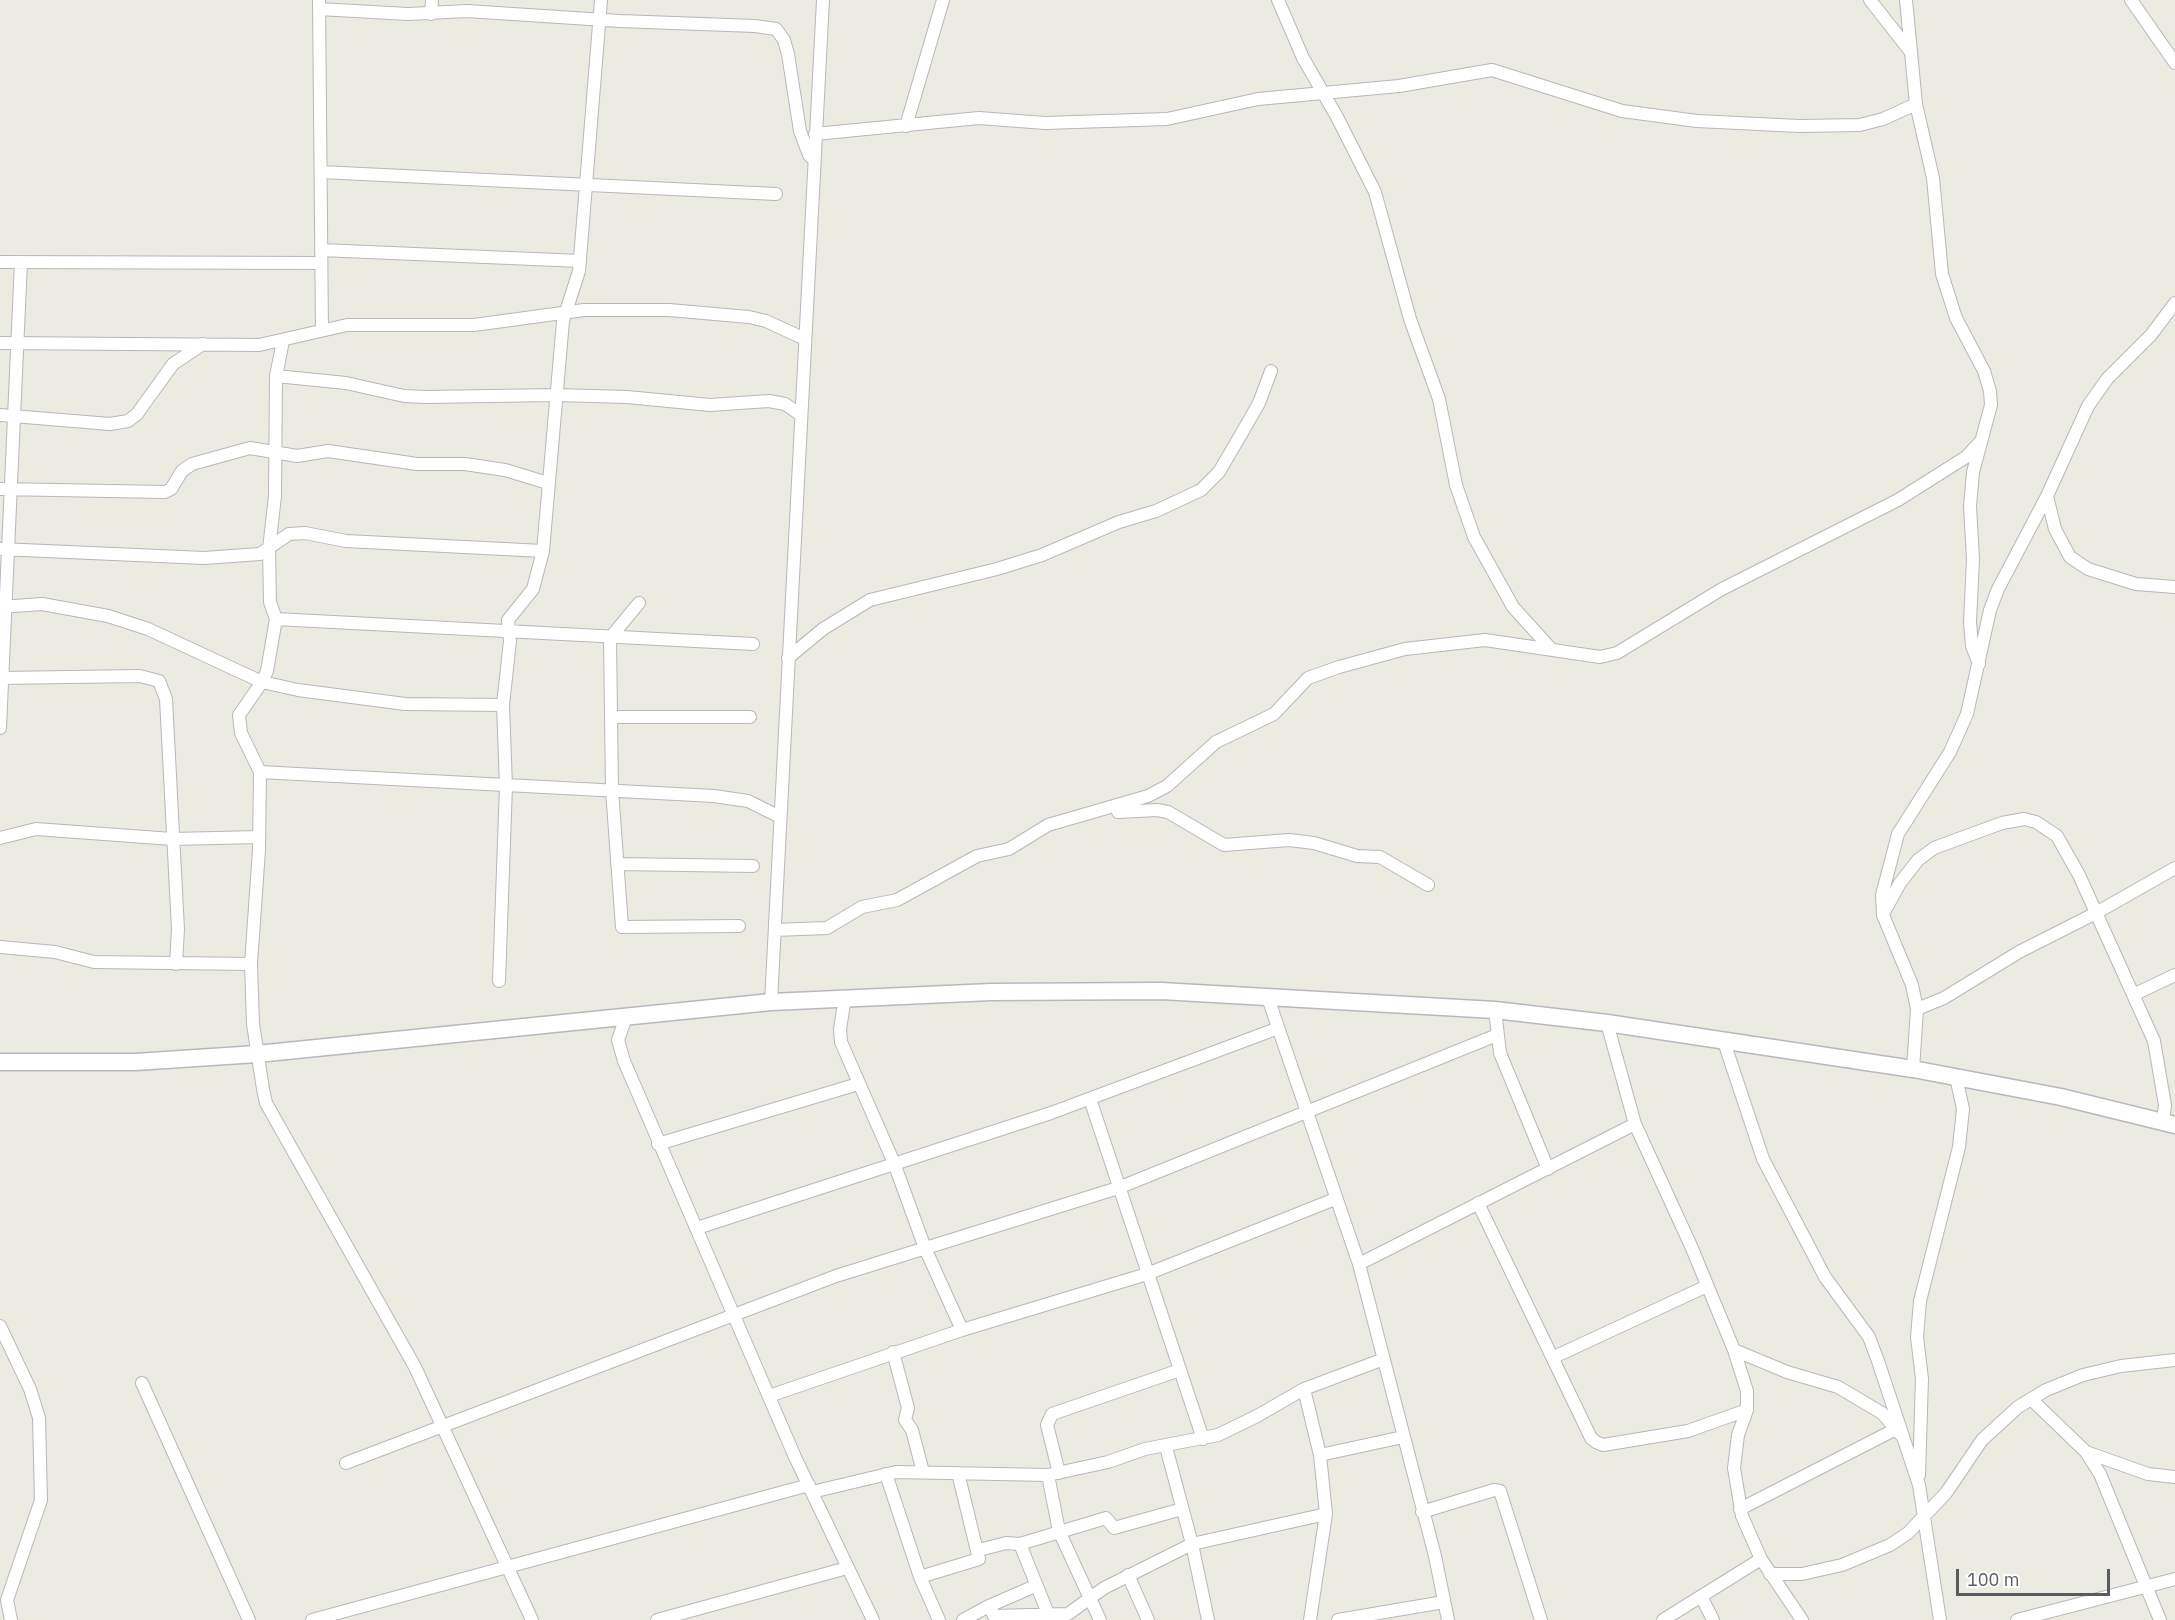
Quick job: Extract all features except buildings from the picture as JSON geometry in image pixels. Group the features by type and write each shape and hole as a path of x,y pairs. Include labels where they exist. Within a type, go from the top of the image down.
{"street":[{"path":"431,14 432,0"},
{"path":"499,981 506,786 503,705 508,620 533,589 543,551 556,395 566,312 576,286 580,261 601,0"},
{"path":"771,1002 823,0"},
{"path":"906,126 943,0"},
{"path":"1278,0 1303,58 1371,182 1381,208 1410,319 1439,399 1456,485 1474,537 1513,607 1552,650"},
{"path":"1870,0 1913,54"},
{"path":"1906,0 1916,104 1933,178 1942,274 1956,318 1984,371 1990,391 1991,405 1973,472 1970,506 1973,559 1970,622 1972,646 1979,664"},
{"path":"2131,0 2175,63"},
{"path":"322,330 319,5 431,14 467,11 776,29 784,40 788,54 800,131 809,155 814,160"},
{"path":"815,134 979,118 1045,123 1167,119 1193,115 1246,100 1322,95 1399,86 1492,70 1622,111 1697,122 1799,126 1860,125 1883,119 1916,104"},
{"path":"321,171 776,194"},
{"path":"321,250 580,261"},
{"path":"0,262 320,263"},
{"path":"0,728 5,490 14,415 21,262"},
{"path":"1913,1069 1917,1009 1912,984 1896,951 1883,915 1882,895 1898,834 1950,752 1967,714 1990,610 1998,589 2047,496 2088,406 2107,379 2151,336 2175,303"},
{"path":"0,343 259,345 322,330 360,324 409,327 482,324 566,312 669,310 749,317 766,321 805,339"},
{"path":"283,341 276,376 275,496 269,549 270,602 276,619 270,661 262,682 239,715 241,733 260,772 259,837 251,964 257,1054 266,1103 415,1367 532,1620"},
{"path":"0,415 110,424 128,421 137,414 173,364 203,344"},
{"path":"788,658 823,629 870,600 986,572 1042,555 1119,522 1156,511 1201,490 1219,472 1259,403 1271,371"},
{"path":"276,376 346,383 404,396 627,397 686,405 769,401 785,404 801,415"},
{"path":"775,930 827,928 862,907 897,900 977,856 1009,849 1048,825 1101,812 1148,796 1167,786 1216,742 1274,714 1301,683 1323,672 1406,648 1485,640 1600,657 1617,654 1722,589 1758,573 1832,531 1898,500 1966,457 1981,441"},
{"path":"5,490 165,492 171,489 182,471 201,461 250,448 297,456 328,452 417,464 465,464 505,470 548,483"},
{"path":"2047,496 2055,529 2070,556 2088,569 2136,584 2175,587"},
{"path":"4,550 204,558 251,555 269,549 278,539 289,534 305,533 346,541 543,551"},
{"path":"639,603 610,637 612,790 622,927 739,926"},
{"path":"3,606 42,604 108,616 148,629 262,682 297,690 405,704 503,705"},
{"path":"276,619 753,644"},
{"path":"1,678 140,676 159,681 166,699 178,929 176,964"},
{"path":"611,717 750,717"},
{"path":"260,772 714,795 748,801 780,817"},
{"path":"1101,812 1157,810 1168,812 1224,845 1289,840 1314,843 1357,856 1380,857 1428,885"},
{"path":"1883,915 1900,883 1918,860 1934,848 2002,823 2024,819 2036,822 2057,836 2135,994 2158,1055 2168,1117"},
{"path":"0,838 36,829 172,839 259,837"},
{"path":"618,864 753,866"},
{"path":"1917,1009 1944,998 2019,952 2096,913 2175,868"},
{"path":"0,947 55,952 94,962 251,964"},
{"path":"2135,994 2175,975"},
{"path":"0,1062 135,1062 257,1054 771,1002 845,998 1068,990 1267,995 1495,1010 1607,1023 1913,1069 2168,1117"},
{"path":"1267,995 1276,1029 1359,1264 1448,1620"},
{"path":"845,998 840,1029 841,1042 894,1163 925,1248 962,1330"},
{"path":"1495,1010 1500,1053 1548,1168"},
{"path":"626,1017 619,1035 620,1050 658,1144 811,1489 873,1620"},
{"path":"1607,1023 1635,1124 1734,1350 1747,1391 1747,1410 1738,1435 1734,1468 1740,1509 1761,1559 1802,1620"},
{"path":"697,1228 1090,1099 1276,1029"},
{"path":"345,1463 836,1276 1118,1188 1497,1035"},
{"path":"1723,1039 1763,1159 1825,1278 1869,1337 1919,1485"},
{"path":"1940,1620 1919,1485 1922,1379 1917,1337 1924,1278 1959,1147 1964,1109 1956,1077"},
{"path":"658,1144 858,1084"},
{"path":"2168,1117 2175,1095"},
{"path":"1090,1099 1203,1438"},
{"path":"1359,1264 1635,1124"},
{"path":"769,1396 893,1352 1147,1274 1335,1199"},
{"path":"1478,1203 1591,1438 1603,1445 1688,1431 1747,1410"},
{"path":"1554,1357 1707,1286"},
{"path":"0,1326 39,1418 41,1500 3,1602 11,1620"},
{"path":"1734,1350 1787,1372 1838,1387 1882,1413 1904,1439"},
{"path":"893,1352 908,1408 905,1420 912,1430 923,1472"},
{"path":"312,1620 811,1489 886,1474 923,1472 1053,1474 1108,1462 1145,1449 1166,1447 1218,1435 1304,1389 1384,1359"},
{"path":"1770,1574 1802,1574 1858,1560 1890,1545 1923,1517 1962,1473 1982,1440 2005,1418 2031,1399 2083,1375 2121,1366 2175,1360"},
{"path":"1100,1620 1059,1531 1047,1425 1052,1414 1180,1370"},
{"path":"142,1383 249,1620"},
{"path":"1304,1389 1320,1455 1326,1514 1310,1620"},
{"path":"2031,1399 2086,1452 2107,1486 2145,1587 2160,1620"},
{"path":"1740,1509 1896,1429"},
{"path":"1320,1455 1403,1437"},
{"path":"1166,1447 1192,1544 1208,1620"},
{"path":"2086,1452 2148,1474 2175,1478"},
{"path":"920,1577 978,1559 979,1550 958,1473"},
{"path":"886,1474 920,1577 939,1620"},
{"path":"1422,1512 1494,1490 1500,1491 1540,1620"},
{"path":"979,1550 1006,1543 1020,1544 1106,1518 1114,1528 1182,1509"},
{"path":"963,1620 993,1614 1049,1616 1068,1614 1128,1575 1192,1544 1326,1514"},
{"path":"1020,1544 1049,1616"},
{"path":"1663,1620 1761,1559"},
{"path":"657,1620 847,1568"},
{"path":"1128,1575 1148,1620"},
{"path":"2017,1620 2175,1579"},
{"path":"993,1614 1035,1586"},
{"path":"1701,1596 1713,1620"},
{"path":"1338,1620 1444,1602"}]}
